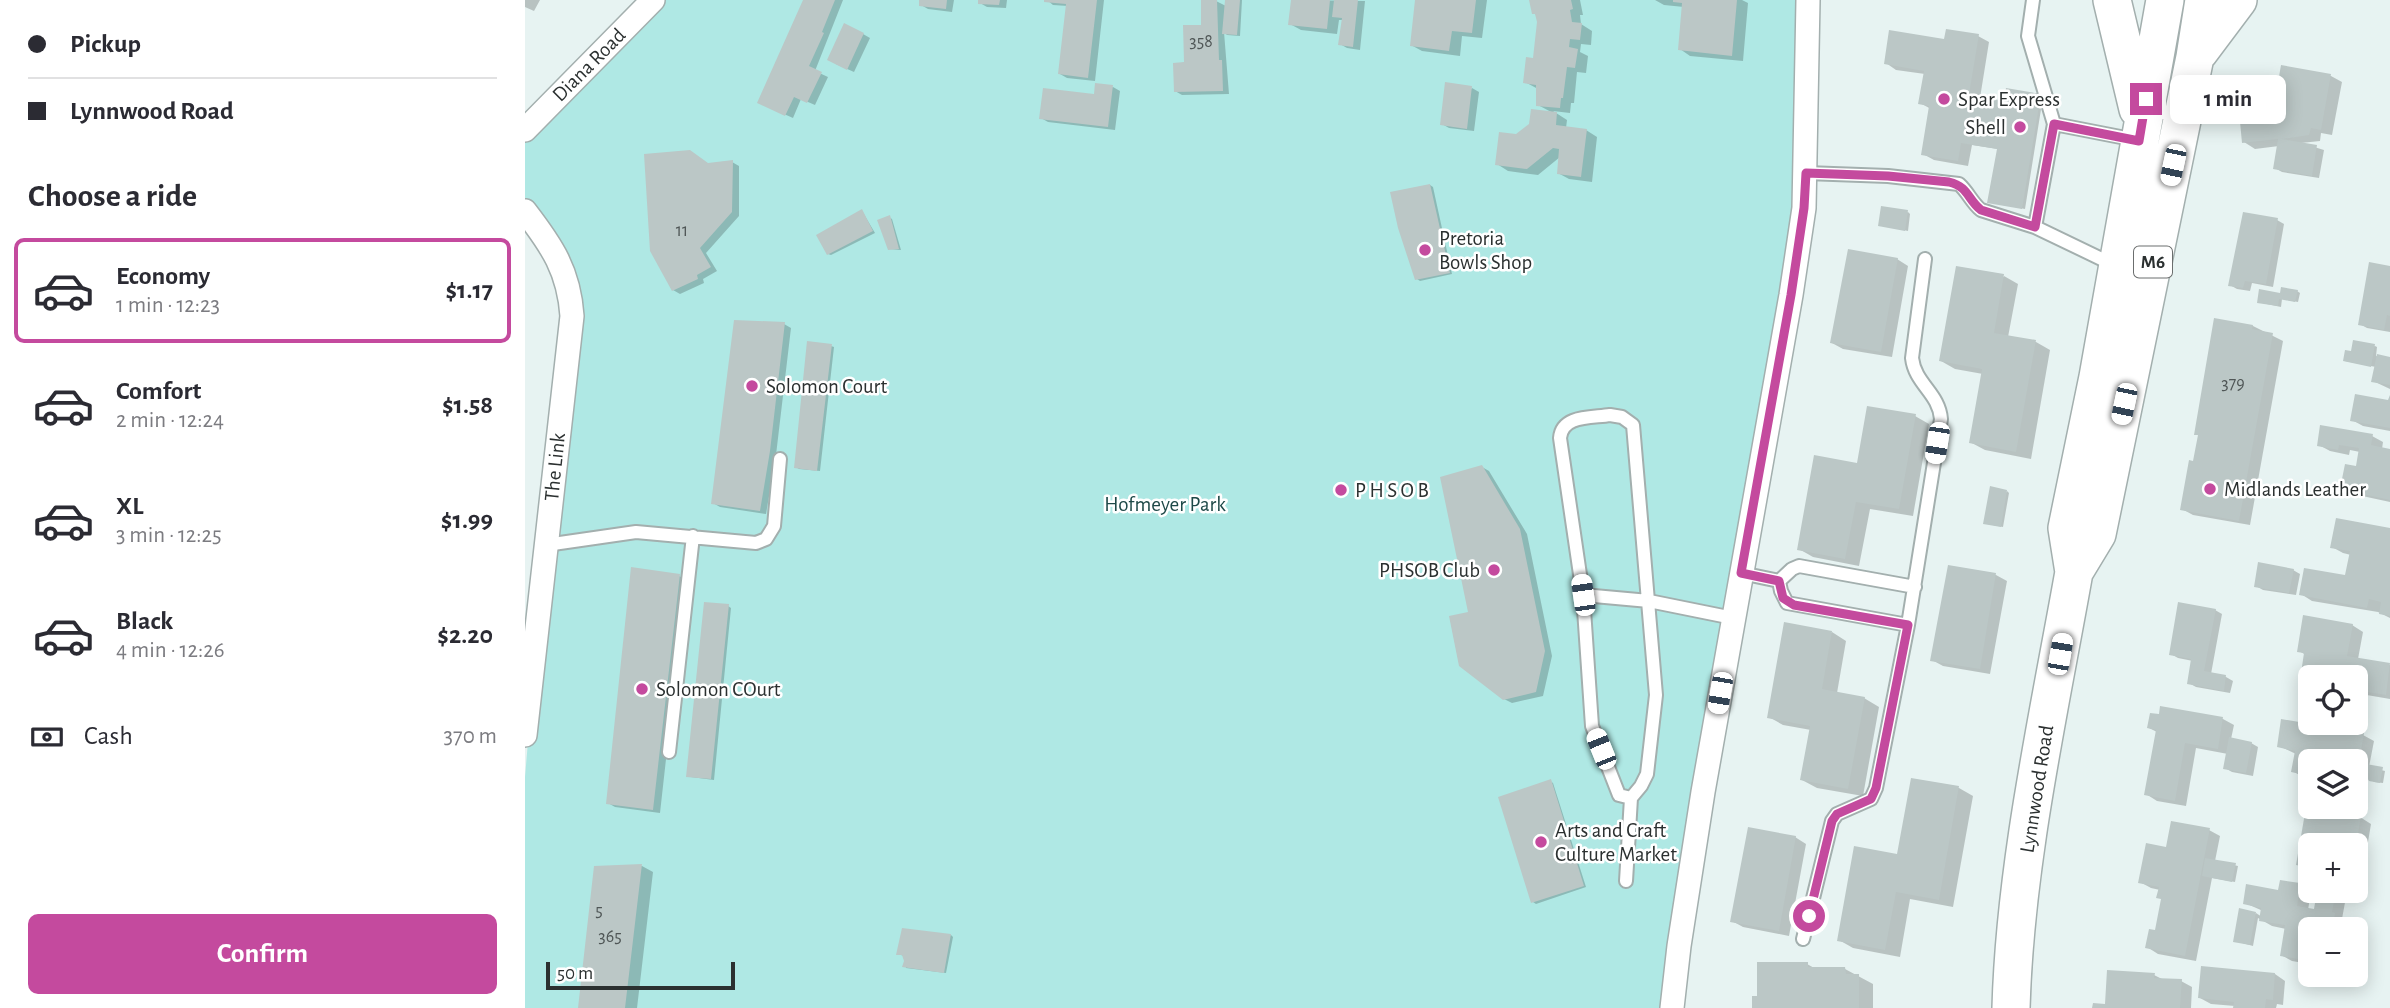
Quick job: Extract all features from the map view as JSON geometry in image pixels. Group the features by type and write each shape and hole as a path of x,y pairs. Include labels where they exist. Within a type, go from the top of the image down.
{"main road":[{"path":"2112,0 2140,133"},
{"name":"Lynnwood Road","path":"2011,1008 2017,920 2028,843 2074,572 2067,528 2098,377 2165,0"},
{"name":"Lynnwood Road","path":"2074,572 2097,534 2195,57 2204,0"},
{"path":"2195,57 2238,0"}],"street":[{"name":"Diana Road","path":"525,130 653,0"},
{"path":"1672,1008 1701,805 1804,208 1808,0"},
{"name":"The Link","path":"525,211 548,241 561,264 571,297 572,316 525,735"}],"lane":[{"path":"2033,0 2028,36 2054,124 2035,227"},
{"path":"2054,124 2140,133"},
{"path":"1806,173 1888,176 1958,184 1981,210 2035,227 2117,267"},
{"path":"1803,939 1832,821 1837,814 1871,799 1876,788 1915,587 1941,419 1937,401 1913,369 1912,358 1925,259"},
{"path":"1626,881 1631,798 1647,774 1655,695 1633,425 1622,417 1610,415 1568,422 1561,429 1560,438 1583,595 1592,726 1619,795 1631,798"},
{"path":"546,545 636,532 755,543 766,539 774,526 780,459"},
{"path":"669,752 693,536"},
{"path":"1779,581 1799,566 1915,587"},
{"path":"1741,573 1779,581"},
{"path":"1779,581 1787,603 1908,625"},
{"path":"1583,595 1649,601 1733,618"}],"green space":[{"name":"Hofmeyer Park","path":"645,0 1799,0 1806,173 1670,1008 525,1008 525,777 567,282 525,219 525,128"}],"building":[{"path":"803,0 835,0 809,66 822,72 807,103 794,97 785,116 757,103"},
{"path":"919,0 947,0 946,9 919,6"},
{"path":"978,0 1000,0 999,5 978,4"},
{"path":"1044,0 1097,0 1088,78 1058,74 1066,4"},
{"path":"1201,0 1217,0 1223,91 1174,92 1173,63 1184,62 1183,25 1201,25"},
{"path":"1225,0 1240,0 1237,35 1222,34"},
{"path":"1291,0 1330,0 1327,29 1288,25"},
{"path":"1334,0 1358,0 1353,47 1338,45 1342,18 1332,17"},
{"path":"1415,0 1476,0 1472,33 1452,31 1449,51 1410,46"},
{"path":"1529,0 1571,0 1572,22 1582,23 1580,40 1570,39 1569,47 1578,49 1575,68 1567,67 1560,108 1536,106 1536,85 1523,83 1526,57 1533,58 1537,22"},
{"path":"1673,0 1737,0 1732,56 1678,50 1682,3"},
{"path":"844,23 864,33 847,70 827,60"},
{"path":"1946,29 1979,34 1969,94 2004,101 2006,88 2041,94 2022,209 1987,203 1997,149 1961,143 1958,161 1921,155 1929,106 1918,104 1924,71 1884,64 1889,30 1944,39"},
{"path":"2281,65 2331,74 2321,130 2311,128 2309,135 2282,139 2317,145 2312,176 2273,169 2278,139 2242,143 2239,111 2243,110 2243,104 2275,100"},
{"path":"1445,82 1472,86 1467,129 1440,125"},
{"path":"1095,83 1113,85 1108,127 1039,119 1043,88 1094,94"},
{"path":"1531,109 1557,112 1556,125 1587,129 1581,177 1557,174 1559,149 1553,148 1527,169 1495,165 1499,132 1516,134 1529,124"},
{"path":"690,150 708,163 733,160 732,212 700,248 711,267 697,275 698,279 672,291 650,251 644,154"},
{"name":"Pretoria Bowls Shop","path":"1430,184 1450,273 1415,280 1398,228 1390,192"},
{"path":"1881,206 1908,210 1905,231 1878,226"},
{"path":"862,209 873,231 827,255 816,235"},
{"path":"2243,212 2278,218 2266,284 2245,281 2243,288 2228,286"},
{"path":"890,215 899,249 888,250 877,220"},
{"path":"1848,249 1898,258 1881,352 1830,343"},
{"path":"2369,262 2390,266 2390,316 2387,315 2384,330 2358,325"},
{"path":"1956,266 2004,274 1994,333 2036,340 2016,452 1969,443 1982,369 1939,361"},
{"path":"2281,287 2298,290 2295,302 2279,299 2278,306 2257,303 2259,289 2280,293"},
{"path":"2214,318 2253,325 2252,329 2273,333 2239,521 2180,510 2189,460 2193,461 2198,435 2194,435"},
{"name":"Solomon Court","path":"734,320 785,322 760,511 711,504"},
{"path":"2353,340 2375,344 2371,367 2343,361 2345,350 2351,351"},
{"path":"807,341 832,344 817,471 794,468"},
{"path":"2377,354 2390,357 2390,385 2371,382"},
{"path":"2355,394 2388,400 2390,395 2390,428 2350,421"},
{"path":"1867,406 1916,414 1899,509 1856,502 1845,559 1797,550 1814,455 1857,463"},
{"path":"2320,425 2373,434 2371,445 2390,449 2390,500 2340,489 2345,464 2356,466 2359,448 2339,445 2338,450 2317,446"},
{"name":"PHSOB Club","path":"1482,465 1520,529 1545,651 1536,692 1503,700 1459,666 1449,616 1468,612 1440,477"},
{"path":"1990,486 2007,490 2001,527 1983,524"},
{"path":"2336,518 2390,528 2390,616 2379,614 2381,602 2369,599 2367,608 2299,595 2304,568 2345,575 2350,551 2330,548"},
{"path":"2258,562 2294,569 2289,593 2254,587"},
{"path":"1948,565 1996,573 1980,669 1930,661"},
{"name":"Solomon COurt","path":"631,567 680,574 653,810 606,804"},
{"path":"704,602 729,604 711,779 686,777"},
{"path":"2178,602 2216,609 2204,671 2226,675 2224,691 2187,684 2191,659 2169,655"},
{"path":"2303,615 2353,624 2347,656 2390,663 2386,695 2368,692 2368,665 2302,665 2304,653 2297,652"},
{"path":"1784,622 1832,631 1822,689 1865,697 1848,789 1800,780 1810,726 1767,718"},
{"path":"2160,706 2223,717 2218,749 2185,743 2175,801 2144,795 2156,730 2147,728 2150,713 2159,714"},
{"path":"2281,719 2298,722 2298,735 2364,735 2361,749 2298,749 2298,773 2291,772 2295,751 2277,747"},
{"path":"2229,737 2252,742 2246,773 2223,769"},
{"path":"2368,764 2383,767 2380,783 2369,781"},
{"path":"1911,778 1959,786 1939,900 1896,892 1885,950 1837,941 1854,846 1897,854"},
{"name":"Arts and Craft Culture Market","path":"1551,779 1584,886 1531,903 1498,797"},
{"path":"2304,819 2360,819 2358,833 2302,833"},
{"path":"2171,821 2210,828 2185,956 2145,948 2149,929 2155,930 2161,899 2156,898 2159,887 2138,883 2146,843 2166,847"},
{"path":"1748,827 1796,836 1779,931 1730,922"},
{"path":"2205,858 2236,863 2232,882 2202,876"},
{"path":"642,864 625,1008 578,1008 594,866"},
{"path":"2280,880 2298,883 2297,906 2314,909 2315,903 2334,903 2332,912 2335,913 2334,917 2298,917 2298,959 2280,956 2285,925 2259,921 2261,908 2243,904 2246,884 2278,890"},
{"path":"2239,908 2256,912 2250,945 2233,942"},
{"path":"902,928 951,934 944,973 902,967 902,955 896,955"},
{"path":"1757,962 1808,962 1808,967 1845,967 1846,974 1859,974 1859,1008 1752,1008 1752,996 1757,996"},
{"path":"2201,966 2275,973 2273,1000 2266,999 2265,1008 2233,1008 2234,1002 2198,998"},
{"path":"2107,970 2155,973 2154,978 2182,979 2180,1008 2092,1008 2093,1003 2105,1004"}],"place":[{"name":"Spar Express","path":"1944,99"},
{"name":"Shell","path":"2020,127"},
{"name":"Pretoria Bowls Shop","path":"1425,250"},
{"name":"Solomon Court","path":"752,386"},
{"name":"Midlands Leather","path":"2210,489"},
{"name":"P H S O B","path":"1341,490"},
{"name":"PHSOB Club","path":"1494,570"},
{"name":"Solomon COurt","path":"642,689"},
{"name":"Arts and Craft Culture Market","path":"1541,842"}],"route":[{"path":"1809,916 1832,821 1837,814 1871,799 1876,788 1908,625 1787,603 1779,581 1741,573 1791,295 1804,208 1806,173 1888,176 1958,184 1981,210 2035,227 2054,124 2139,141 2146,99"}]}
